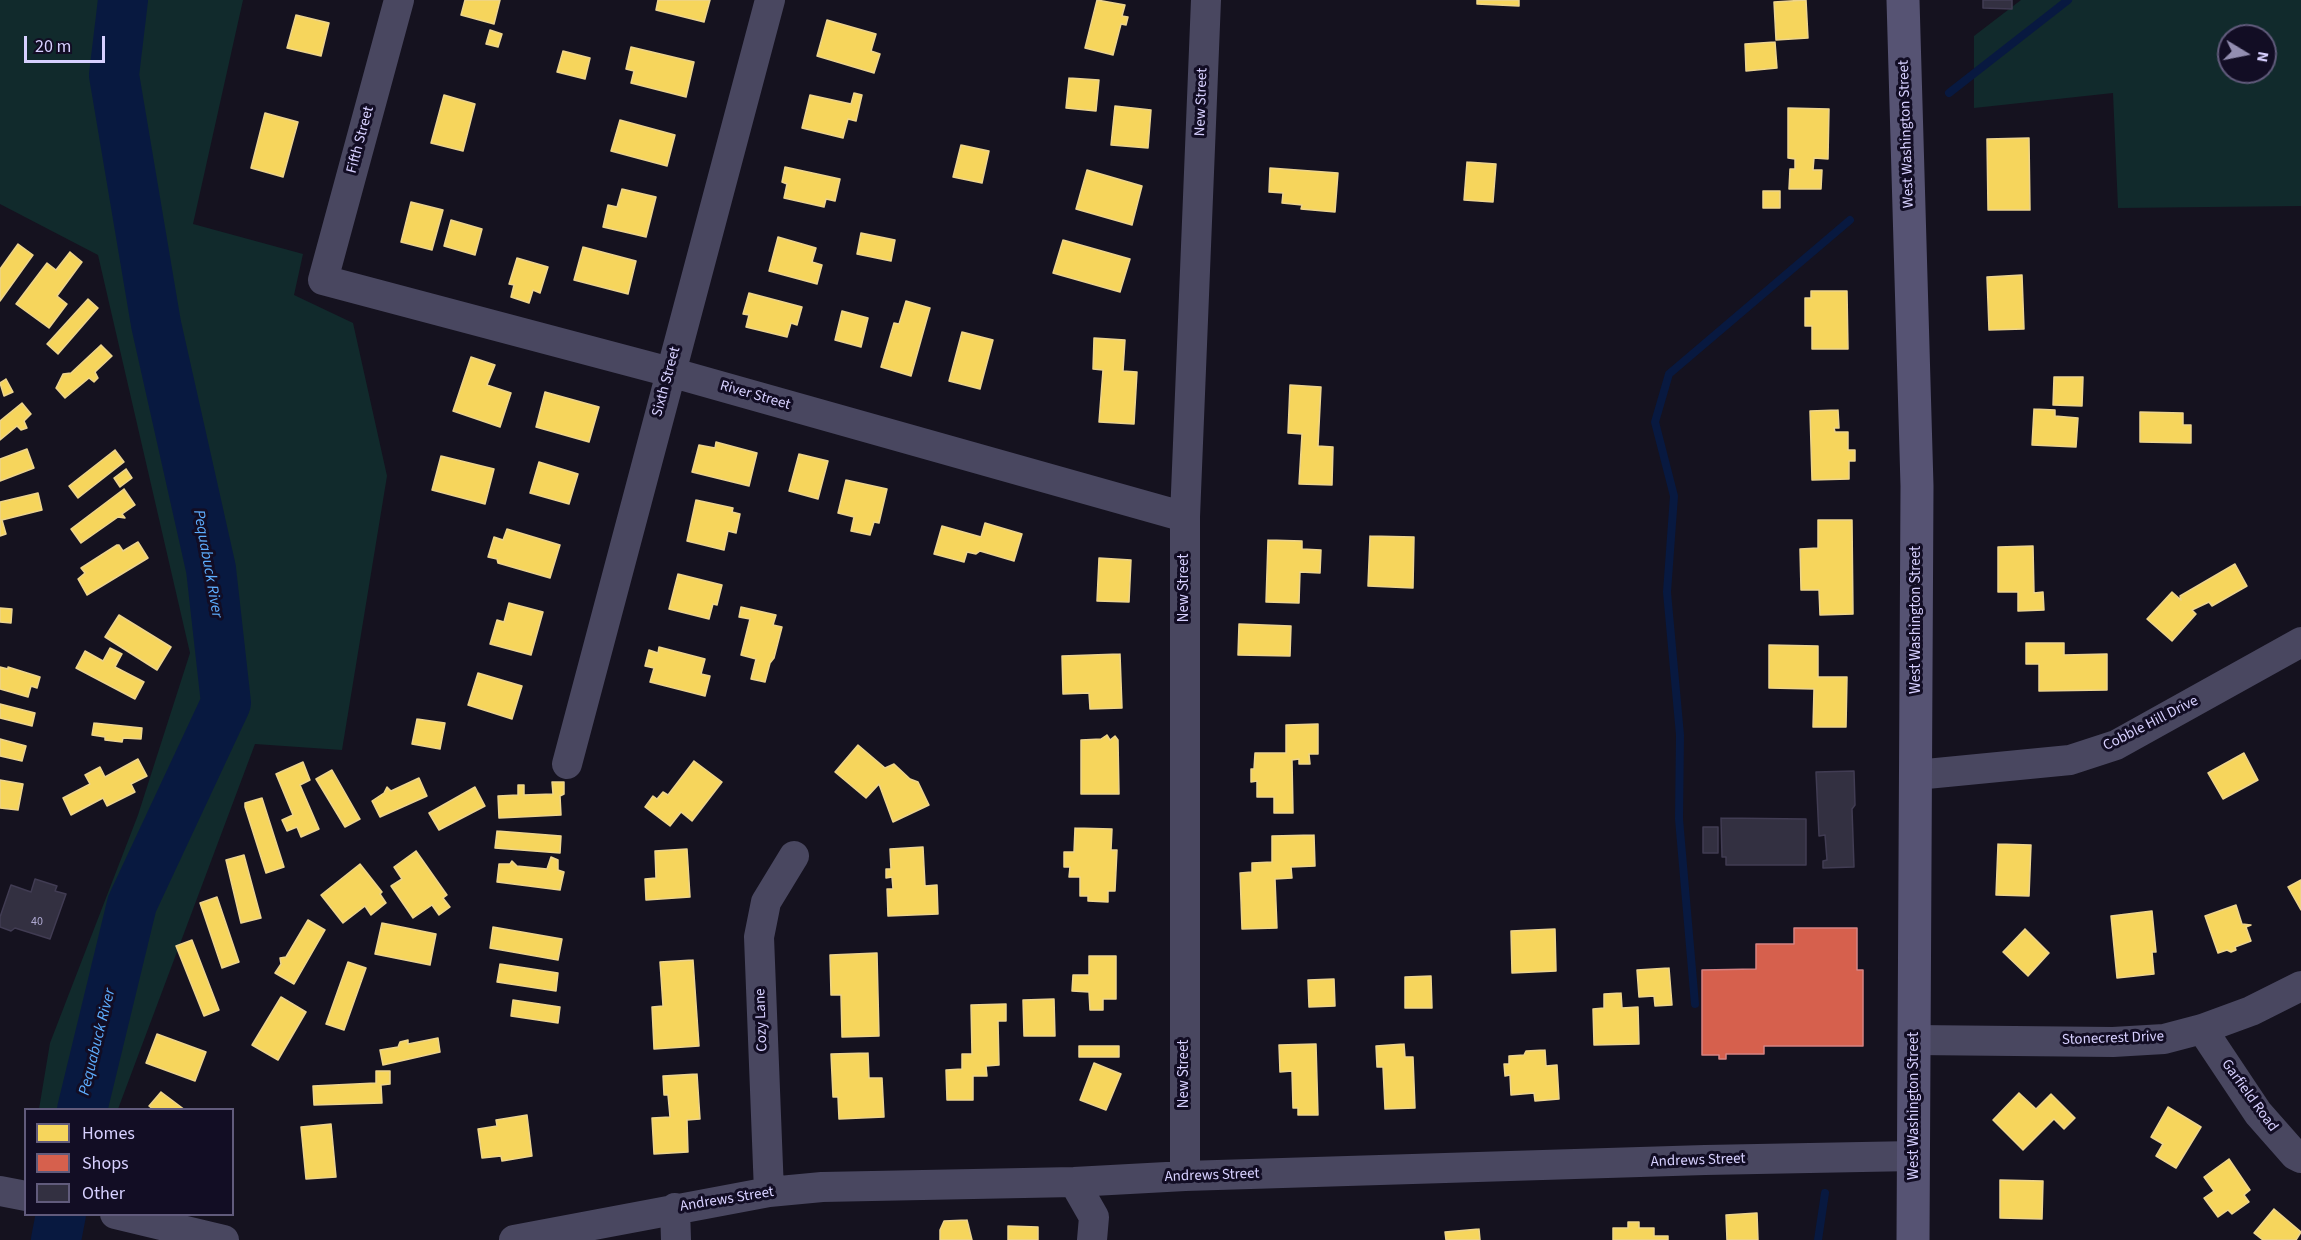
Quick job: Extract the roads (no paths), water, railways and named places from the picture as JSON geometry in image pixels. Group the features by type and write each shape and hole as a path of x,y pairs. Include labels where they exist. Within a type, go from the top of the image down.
{"main road":[{"name":"West Washington Street","path":"1903,0 1917,486 1913,1240"}],"street":[{"name":"Fifth Street","path":"323,280 399,0"},
{"name":"Sixth Street","path":"567,765 770,0"},
{"name":"New Street","path":"1185,1176 1185,517 1206,0"},
{"name":"River Street","path":"323,280 670,372 1185,517"},
{"name":"Cobble Hill Drive","path":"1916,775 2070,760 2116,745 2301,642"},
{"name":"Cozy Lane","path":"769,1192 759,937 766,902 794,856"},
{"name":"Stonecrest Drive","path":"1915,1040 2113,1042 2164,1039 2202,1029 2251,1011 2301,986"},
{"name":"Garfield Road","path":"2202,1029 2258,1113 2295,1155 2301,1158"},
{"name":"Andrews Street","path":"514,1240 675,1208 769,1192 822,1187 1074,1182 1185,1176 1914,1156"},
{"path":"1074,1182 1094,1217 1092,1240"},
{"path":"0,1191 24,1196"},
{"path":"675,1208 676,1240"},
{"path":"122,1216 224,1240"}],"waterway":[{"name":"Pequabuck River","path":"82,1108 132,904 226,703 211,569 156,324 114,75 123,0"},
{"path":"1949,93 2068,0"},
{"path":"1695,1004 1679,819 1680,735 1667,592 1674,496 1655,422 1669,374 1850,220"},
{"path":"1818,1240 1825,1193"},
{"name":"Pequabuck River","path":"56,1240 61,1216"}]}
